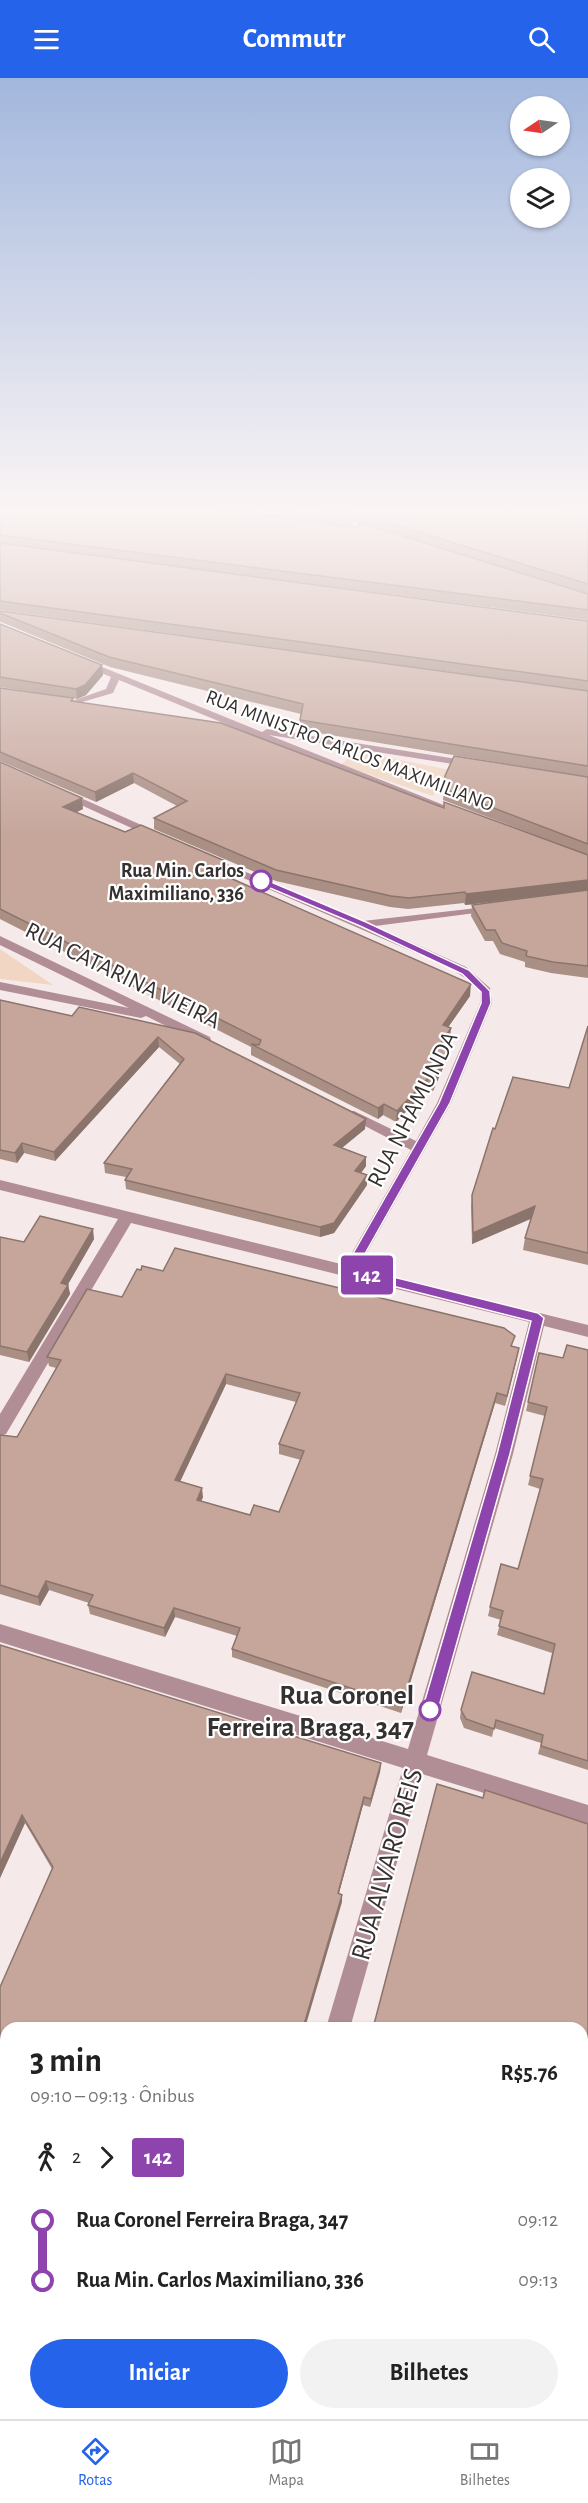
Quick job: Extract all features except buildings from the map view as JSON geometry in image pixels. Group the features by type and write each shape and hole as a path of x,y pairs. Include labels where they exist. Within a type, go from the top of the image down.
{"street":[{"name":"RUA MINISTRO CARLOS MAXIMILIANO","path":"71,657 239,727 470,817"},
{"path":"97,706 70,702 110,691 116,676"},
{"path":"197,721 484,766"},
{"path":"50,787 164,839"},
{"name":"RUA NHAMUNDA","path":"195,853 363,924 465,972 486,991 486,1003 444,1103 349,1271"},
{"path":"363,924 501,907"},
{"name":"RUA CATARINA VIEIRA","path":"0,940 216,1045"},
{"path":"0,986 164,1018"},
{"path":"340,1110 419,1148"},
{"path":"0,1185 588,1331"},
{"path":"0,1429 128,1215"},
{"name":"RUA ALVARO REIS","path":"340,2022 504,1454 538,1318"},
{"path":"0,1633 588,1815"}],"shaded area":[{"path":"355,751 455,771 438,781 433,796 341,765"},
{"path":"0,949 53,985 0,979"}],"bus line":[{"name":"142","path":"261,881 363,924 465,972 481,984 486,991 486,1003 444,1103 349,1271 538,1318 504,1454 430,1710"}],"place":[{"name":"Rua Min. Carlos Maximiliano, 336","path":"261,881"},
{"name":"Rua Coronel Ferreira Braga, 347","path":"430,1710"}]}
